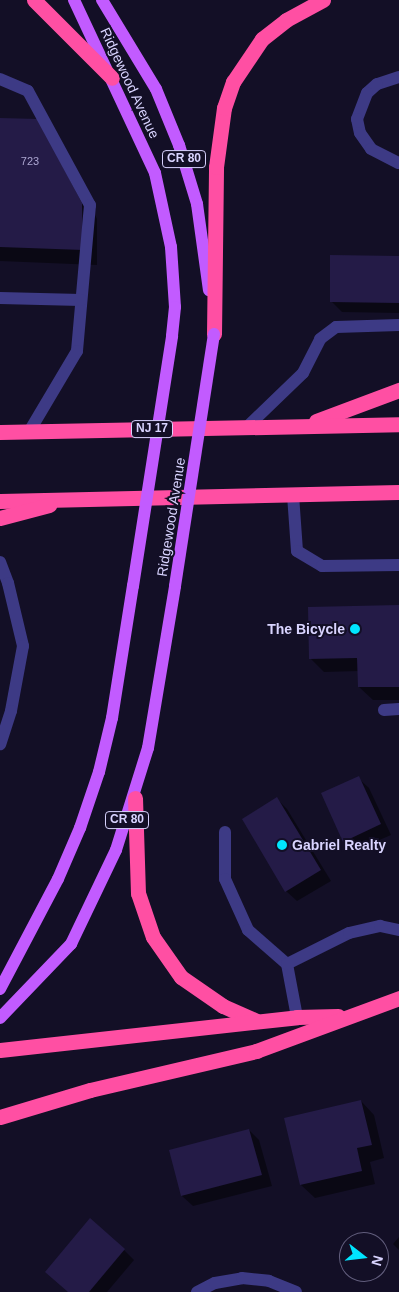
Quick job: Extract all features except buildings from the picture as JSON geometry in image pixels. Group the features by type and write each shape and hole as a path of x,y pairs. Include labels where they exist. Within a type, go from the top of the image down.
{"highway":[{"path":"34,0 112,78"},
{"path":"214,334 216,167 224,108 233,82 262,39 286,20 323,0"},
{"path":"304,425 399,390"},
{"name":"NJ 17","path":"0,432 399,424"},
{"path":"0,501 399,492"},
{"path":"349,494 399,503"},
{"path":"0,518 66,499"},
{"path":"135,798 138,893 153,938 181,977 223,1006 257,1022"},
{"path":"0,1117 90,1090 256,1051 399,998"},
{"path":"0,1050 297,1017 352,1016"}],"main road":[{"name":"Ridgewood Avenue","path":"0,989 58,879 80,828 99,772 112,718 172,336 174,278 165,209 155,174 112,78 74,0"},
{"name":"Ridgewood Avenue","path":"0,1018 71,944 95,900 135,798 157,703 214,334 203,234 179,145 156,89 102,0"}],"street":[{"path":"399,77 377,84 367,92 357,118 360,133 371,149 399,163"},
{"path":"0,79 28,91 90,205 76,351 29,432"},
{"path":"0,298 82,300"},
{"path":"248,426 302,373 320,338 336,327 399,325"},
{"path":"292,495 297,551 322,566 399,565"},
{"path":"0,562 8,582 23,646 11,711 0,744"},
{"path":"384,710 399,709"},
{"path":"225,832 225,879 248,930 287,964 297,1017"},
{"path":"287,964 349,933 380,926 399,930"},
{"path":"197,1292 215,1283 242,1278 268,1281 296,1292"}],"place":[{"name":"The Bicycle","path":"355,629"},
{"name":"Gabriel Realty","path":"282,845"}]}
